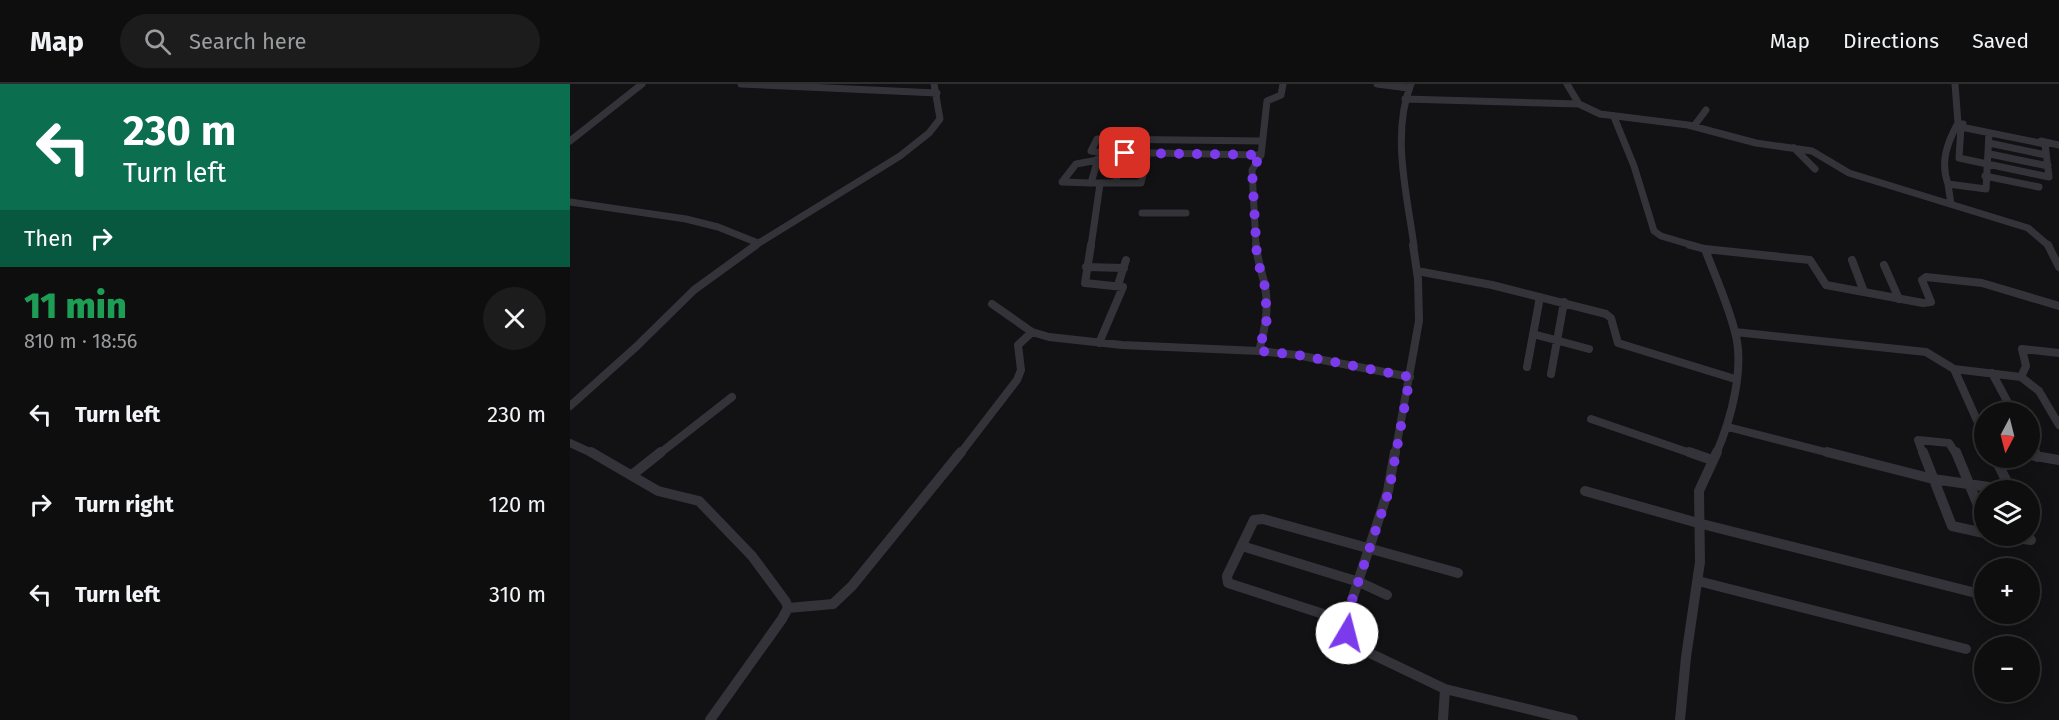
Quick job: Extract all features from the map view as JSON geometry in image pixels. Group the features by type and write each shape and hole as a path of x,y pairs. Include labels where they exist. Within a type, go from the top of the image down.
{"street":[{"path":"570,141 642,84"},
{"path":"741,84 937,93"},
{"path":"570,406 636,348 694,290 758,243 864,180 918,143 940,119 934,84"},
{"path":"1259,351 1267,319 1265,287 1257,258 1252,170 1261,155 1267,101 1281,95 1283,84"},
{"path":"1377,84 1409,86 1401,149 1417,271 1419,321 1389,491 1345,621 1347,633 1355,646 1445,689 1573,720"},
{"path":"1567,84 1579,104 1589,110 1614,117 1694,126 1748,141 1812,151 1849,172 2028,228 2048,244 2059,267"},
{"path":"1950,204 1948,184 1943,169 1944,152 1959,117 1955,84"},
{"path":"1406,99 1579,104"},
{"path":"1694,126 1706,110"},
{"path":"1614,117 1634,166 1654,231 1661,236 1705,249 1810,260 1815,264 1824,284 1899,299 1930,303 1922,280 1926,277 1982,283 2059,306"},
{"path":"1958,123 2059,145"},
{"path":"1679,135 1680,124"},
{"path":"1961,127 2045,144 2046,155 2049,177 1959,158 1961,127"},
{"path":"1948,184 1986,189 1985,176 1990,165 1989,132"},
{"path":"1099,156 1091,152 1097,139 1262,141"},
{"path":"1989,143 2046,155"},
{"path":"1794,148 1815,169"},
{"path":"1148,153 1141,183 1062,182 1076,163 1099,156 1125,153 1148,153 1261,155"},
{"path":"1116,183 1125,153"},
{"path":"1990,154 2048,166"},
{"path":"1090,183 1099,156"},
{"path":"1985,176 2039,187"},
{"path":"1099,343 1124,288 1119,285 1086,284 1086,267 1100,184"},
{"path":"570,202 686,219 718,227 758,243"},
{"path":"1143,213 1186,213"},
{"path":"1680,720 1686,657 1700,562 1699,491 1728,427 1738,350 1735,332 1705,249"},
{"path":"1852,260 1864,292"},
{"path":"1086,267 1125,264 1119,285"},
{"path":"1884,265 1899,299"},
{"path":"1417,271 1564,302 1608,315 1618,343 1735,380"},
{"path":"1527,367 1540,297"},
{"path":"1551,374 1564,302"},
{"path":"992,304 1041,335 1099,343 1298,355 1410,377"},
{"path":"1735,332 1926,352 1954,369 2021,377 2030,381 2041,393 2058,423"},
{"path":"1533,334 1589,349"},
{"path":"788,608 833,604 852,586 971,441 1017,380 1021,370 1018,345 1041,335"},
{"path":"2021,377 2026,366 2022,349 2059,353"},
{"path":"1954,369 1974,414"},
{"path":"1992,374 2007,402"},
{"path":"632,475 732,397"},
{"path":"1591,419 1712,460"},
{"path":"1728,427 1933,479 1974,485"},
{"path":"1974,494 1953,446 1949,443 1918,440 1952,526 1974,531"},
{"path":"570,443 601,456 665,494 689,496 708,508 752,556 781,594 788,608"},
{"path":"2040,457 2059,460"},
{"path":"1585,491 1698,523 1974,592"},
{"path":"1345,621 1228,583 1227,576 1254,520 1259,518 1371,547 1458,573"},
{"path":"1242,546 1359,582 1387,595"},
{"path":"1698,581 1966,649"},
{"path":"710,720 764,648 788,608"},
{"path":"1443,720 1445,689"}],"route":[{"path":"1125,153 1261,155 1252,170 1257,258 1265,287 1267,319 1259,351 1298,355 1410,377 1389,491 1345,621 1347,633"}]}
